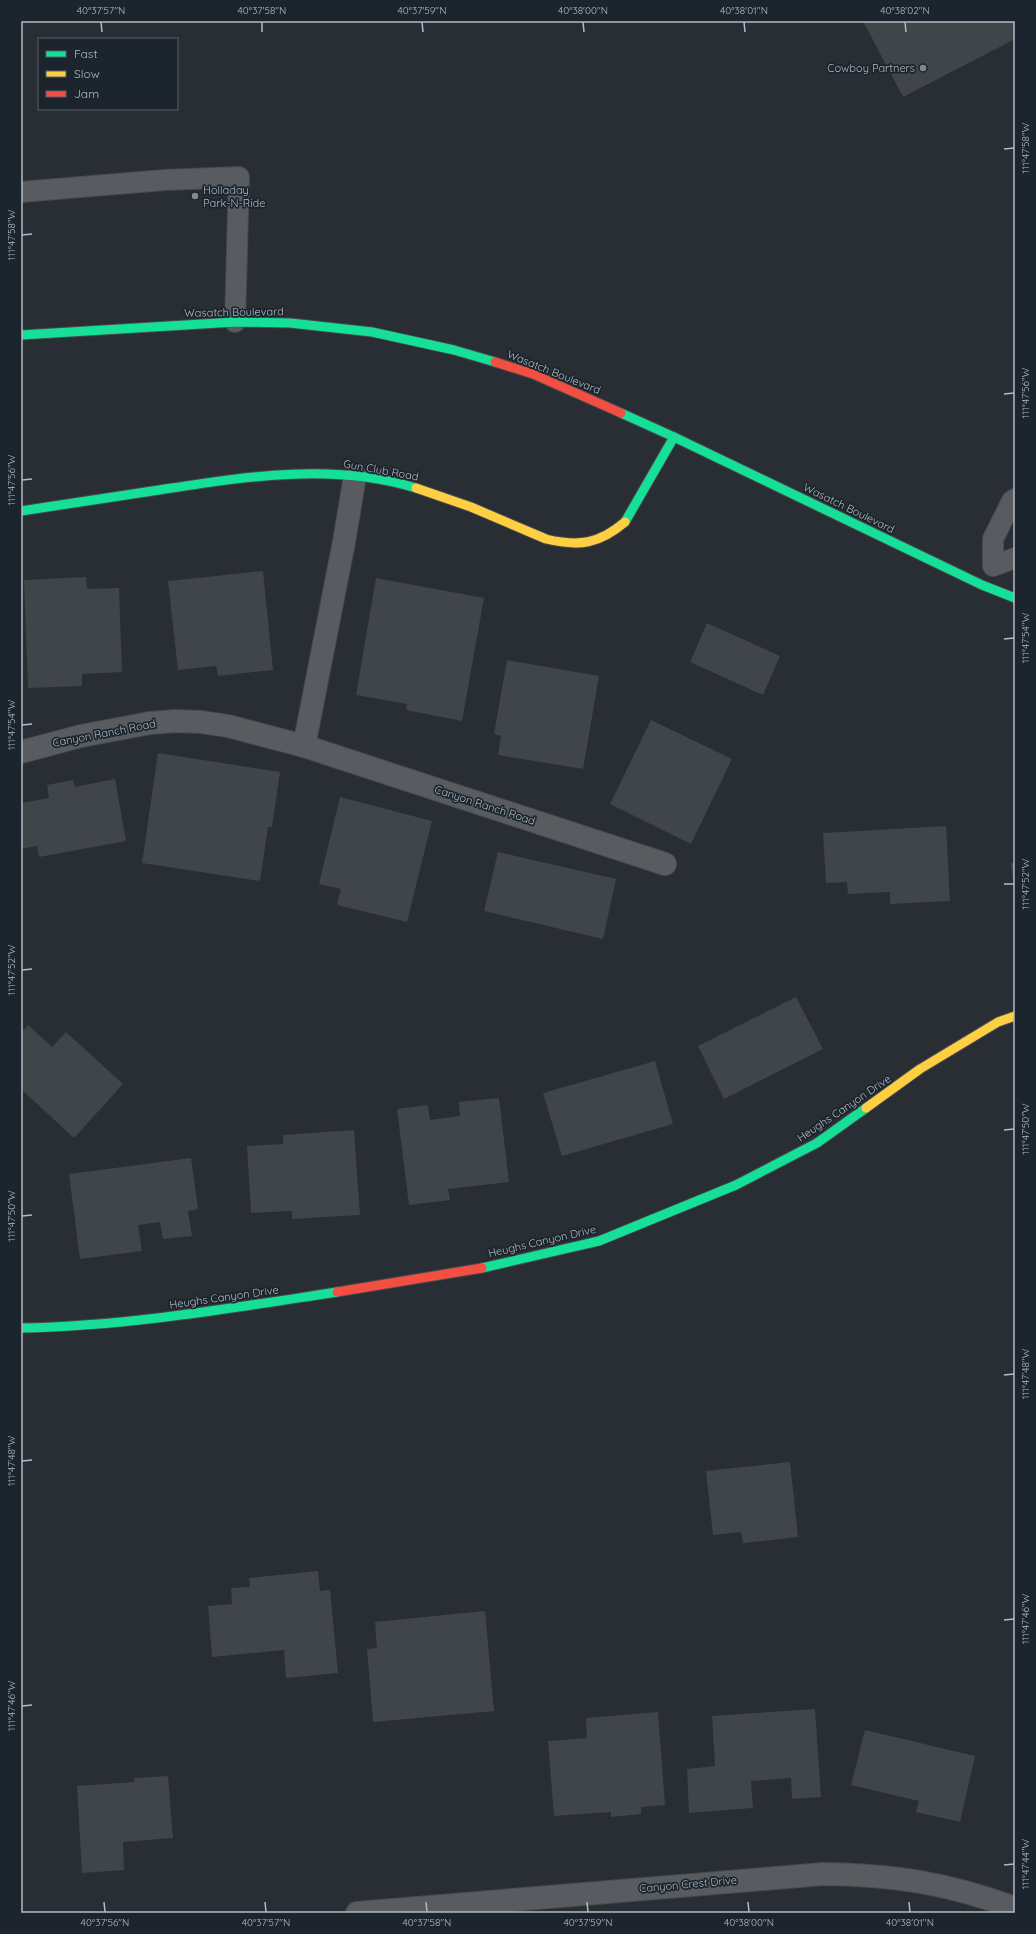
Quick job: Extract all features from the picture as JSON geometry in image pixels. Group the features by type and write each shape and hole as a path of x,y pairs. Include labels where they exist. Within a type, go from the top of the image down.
{"street":[{"name":"Wasatch Boulevard","path":"21,335 115,327 235,322 290,323 372,332 454,350 533,374 674,437 982,585 1015,598"},
{"name":"Gun Club Road","path":"21,511 246,477 300,472 328,473 355,476 419,488 445,497 546,539 560,543 582,544 603,538 616,531 626,521 674,437"},
{"path":"304,746 344,542 355,476"},
{"name":"Canyon Ranch Road","path":"21,752 88,734 150,723 176,721 201,722 228,726 304,746 665,864"},
{"name":"Heughs Canyon Drive","path":"21,1328 65,1327 180,1316 463,1272 599,1241 736,1185 817,1143 920,1070 998,1022 1015,1016"},
{"name":"Canyon Crest Drive","path":"357,1913 823,1874 863,1874 924,1882 977,1895 1015,1908"}],"lane":[{"path":"21,192 165,180 239,177 235,322"},
{"path":"982,585 993,566 993,539 1012,501 1015,499"},
{"path":"993,566 1015,558"}],"building":[{"name":"Cowboy Partners","path":"863,21 1015,21 1015,39 903,97"},
{"path":"263,571 273,670 218,676 216,666 178,670 168,581"},
{"path":"86,577 87,589 119,588 122,672 82,674 82,686 28,688 24,580"},
{"path":"376,578 484,598 462,721 406,710 407,704 356,695"},
{"path":"707,623 780,656 763,695 690,662"},
{"path":"507,660 599,676 583,769 498,755 501,736 494,734"},
{"path":"651,720 732,759 691,844 610,804"},
{"path":"158,753 280,772 272,827 268,827 260,881 142,863"},
{"path":"115,779 126,841 39,857 37,846 21,849 21,803 49,798 47,785 73,780 75,787"},
{"path":"340,797 432,821 407,922 337,905 341,889 319,884"},
{"path":"946,826 950,901 890,904 890,892 848,894 847,882 826,883 823,833"},
{"path":"498,852 616,879 603,939 484,911"},
{"path":"1011,863 1015,863 1015,891 1014,891"},
{"path":"796,997 823,1049 724,1099 698,1046"},
{"path":"28,1025 52,1047 66,1032 123,1084 74,1138 21,1089 21,1033"},
{"path":"655,1061 673,1124 562,1156 543,1093"},
{"path":"499,1098 509,1182 448,1189 450,1200 409,1205 397,1109 428,1105 430,1120 460,1116 459,1102"},
{"path":"354,1130 360,1215 292,1219 292,1211 251,1213 247,1146 283,1144 283,1135"},
{"path":"191,1158 198,1209 188,1211 192,1236 163,1239 160,1222 138,1225 142,1251 80,1259 69,1174"},
{"path":"790,1462 798,1537 743,1543 741,1532 713,1535 706,1471"},
{"path":"318,1571 320,1591 330,1590 338,1673 286,1678 284,1650 212,1657 208,1606 232,1604 231,1588 250,1587 249,1578"},
{"path":"485,1611 494,1711 373,1722 367,1649 377,1648 375,1622"},
{"path":"815,1709 821,1797 792,1799 791,1778 751,1781 753,1808 689,1813 687,1769 715,1766 712,1716"},
{"path":"658,1712 665,1805 641,1807 641,1814 611,1817 611,1812 554,1816 548,1741 587,1738 586,1718"},
{"path":"865,1730 975,1756 960,1822 916,1812 919,1801 851,1785"},
{"path":"168,1776 173,1838 123,1842 124,1870 82,1873 77,1786 135,1782 134,1778"}],"traffic: fast":[{"path":"21,335 235,322 290,323 372,332 454,350 495,362"},
{"path":"621,413 982,585 1015,598"},
{"path":"625,522 674,437"},
{"path":"21,511 223,481 288,474 352,476 384,480 416,488"},
{"path":"482,1268 599,1241 736,1185 817,1143 866,1108"},
{"path":"21,1328 61,1327 140,1320 219,1310 337,1292"}],"traffic: slow":[{"path":"416,488 471,507 546,539 569,543 588,542 597,539 606,535 625,522"},
{"path":"866,1108 920,1069 998,1022 1015,1016"}],"traffic: jam":[{"path":"495,362 533,374 621,413"},
{"path":"337,1292 482,1268"}],"place":[{"name":"Cowboy Partners","path":"923,68"},
{"name":"Holladay Park-N-Ride","path":"195,196"}]}
